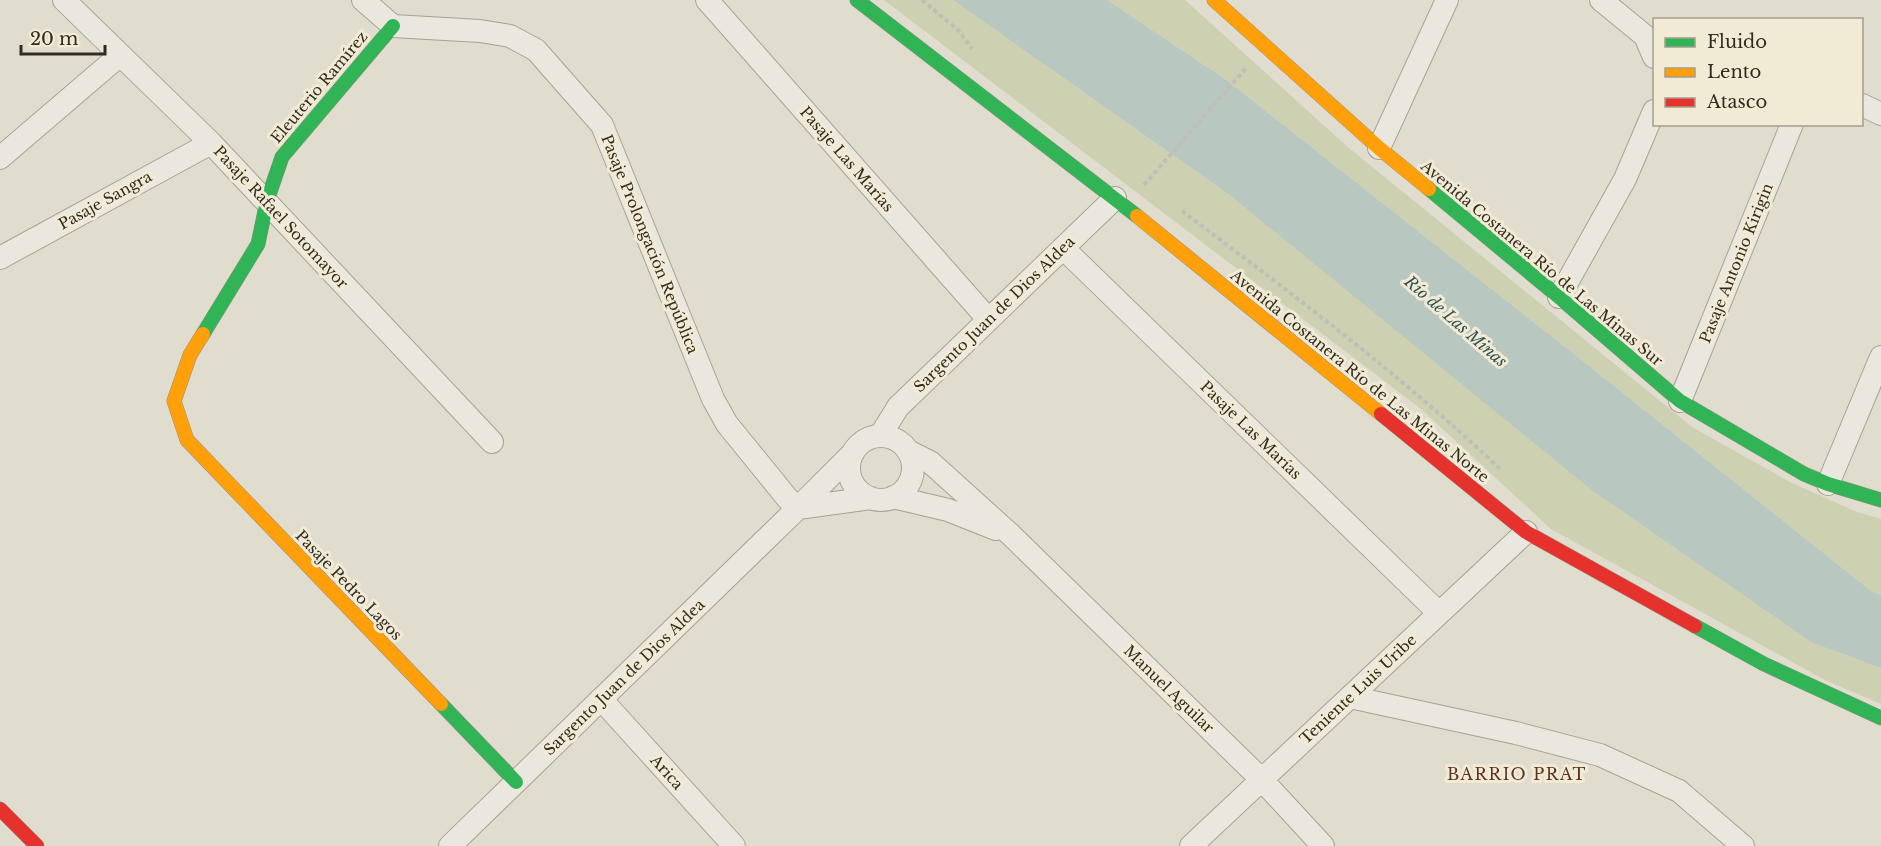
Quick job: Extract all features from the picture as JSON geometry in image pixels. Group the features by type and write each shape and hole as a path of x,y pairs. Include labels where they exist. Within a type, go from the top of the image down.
{"street":[{"name":"Pasaje Rafael Sotomayor","path":"64,0 211,143 492,441"},
{"path":"363,0 393,26"},
{"name":"Pasaje Las Marías","path":"707,0 988,319"},
{"name":"Avenida Costanera Río de Las Minas Norte","path":"857,0 1115,198 1526,532 1764,664 1881,718"},
{"name":"Avenida Costanera Río de Las Minas Sur","path":"1214,0 1378,148 1559,297 1680,401 1795,468 1828,484 1881,500"},
{"path":"1378,148 1447,0"},
{"path":"1601,0 1645,36 1653,55"},
{"name":"Eleuterio Ramírez","path":"174,401 190,355 258,244 267,201 282,157 393,26"},
{"name":"Pasaje Prolongación República","path":"393,26 480,31 510,36 536,50 602,125 713,399 727,424 788,499 798,508"},
{"path":"0,158 119,56"},
{"path":"1863,105 1881,114"},
{"path":"1559,297 1625,179 1653,113"},
{"name":"Pasaje Antonio Kirigin","path":"1680,401 1791,126"},
{"name":"Pasaje Sangra","path":"0,258 211,143"},
{"name":"Sargento Juan de Dios Aldea","path":"880,436 898,407 1115,198"},
{"name":"Pasaje Las Marías","path":"1063,248 1439,613"},
{"path":"1828,484 1881,357"},
{"name":"Pasaje Pedro Lagos","path":"174,401 187,440 516,782"},
{"path":"798,508 882,498 902,491 909,483 912,461 908,451 900,443 880,436 869,438 859,444 849,464 854,484 861,493 882,498"},
{"name":"Manuel Aguilar","path":"908,451 930,462 1011,535 1262,780 1323,846"},
{"name":"Sargento Juan de Dios Aldea","path":"450,846 853,453"},
{"name":"Manuel Aguilar","path":"882,498 948,510 1011,535"},
{"name":"Teniente Luis Uribe","path":"1191,846 1526,532"},
{"path":"1350,697 1516,733 1600,755 1679,791 1743,846"},
{"name":"Arica","path":"601,699 734,846"},
{"path":"0,808 37,846"}],"path":[{"path":"922,0 959,31 974,51"},
{"path":"1162,162 1236,79"},
{"path":"1145,183 1154,189"},
{"path":"1179,208 1316,313 1472,442 1505,474"}],"green space":[{"path":"884,0 953,0 1231,196 1813,643 1881,668 1881,704 1825,680 1551,529 1421,409"},
{"path":"1107,0 1185,0 1349,148 1692,427 1792,483 1857,512 1881,519 1881,595 1871,591 1225,79"}],"water":[{"name":"Río de Las Minas","path":"953,0 1107,0 1225,79 1871,591 1881,595 1881,668 1813,643 1593,491 1231,196"}],"traffic: fast":[{"path":"857,0 1137,216"},
{"path":"203,334 258,244 267,201 282,157 393,26"},
{"path":"1429,189 1680,401 1804,474 1881,500"},
{"path":"1695,626 1764,664 1881,718"},
{"path":"441,704 516,782"}],"traffic: slow":[{"path":"1214,0 1379,148 1429,189"},
{"path":"1137,216 1381,414"},
{"path":"203,334 190,355 174,401 187,440 441,704"}],"traffic: jam":[{"path":"1381,414 1526,532 1695,626"},
{"path":"0,809 37,846"}],"district":[{"name":"BARRIO PRAT","path":"1517,774"}]}
